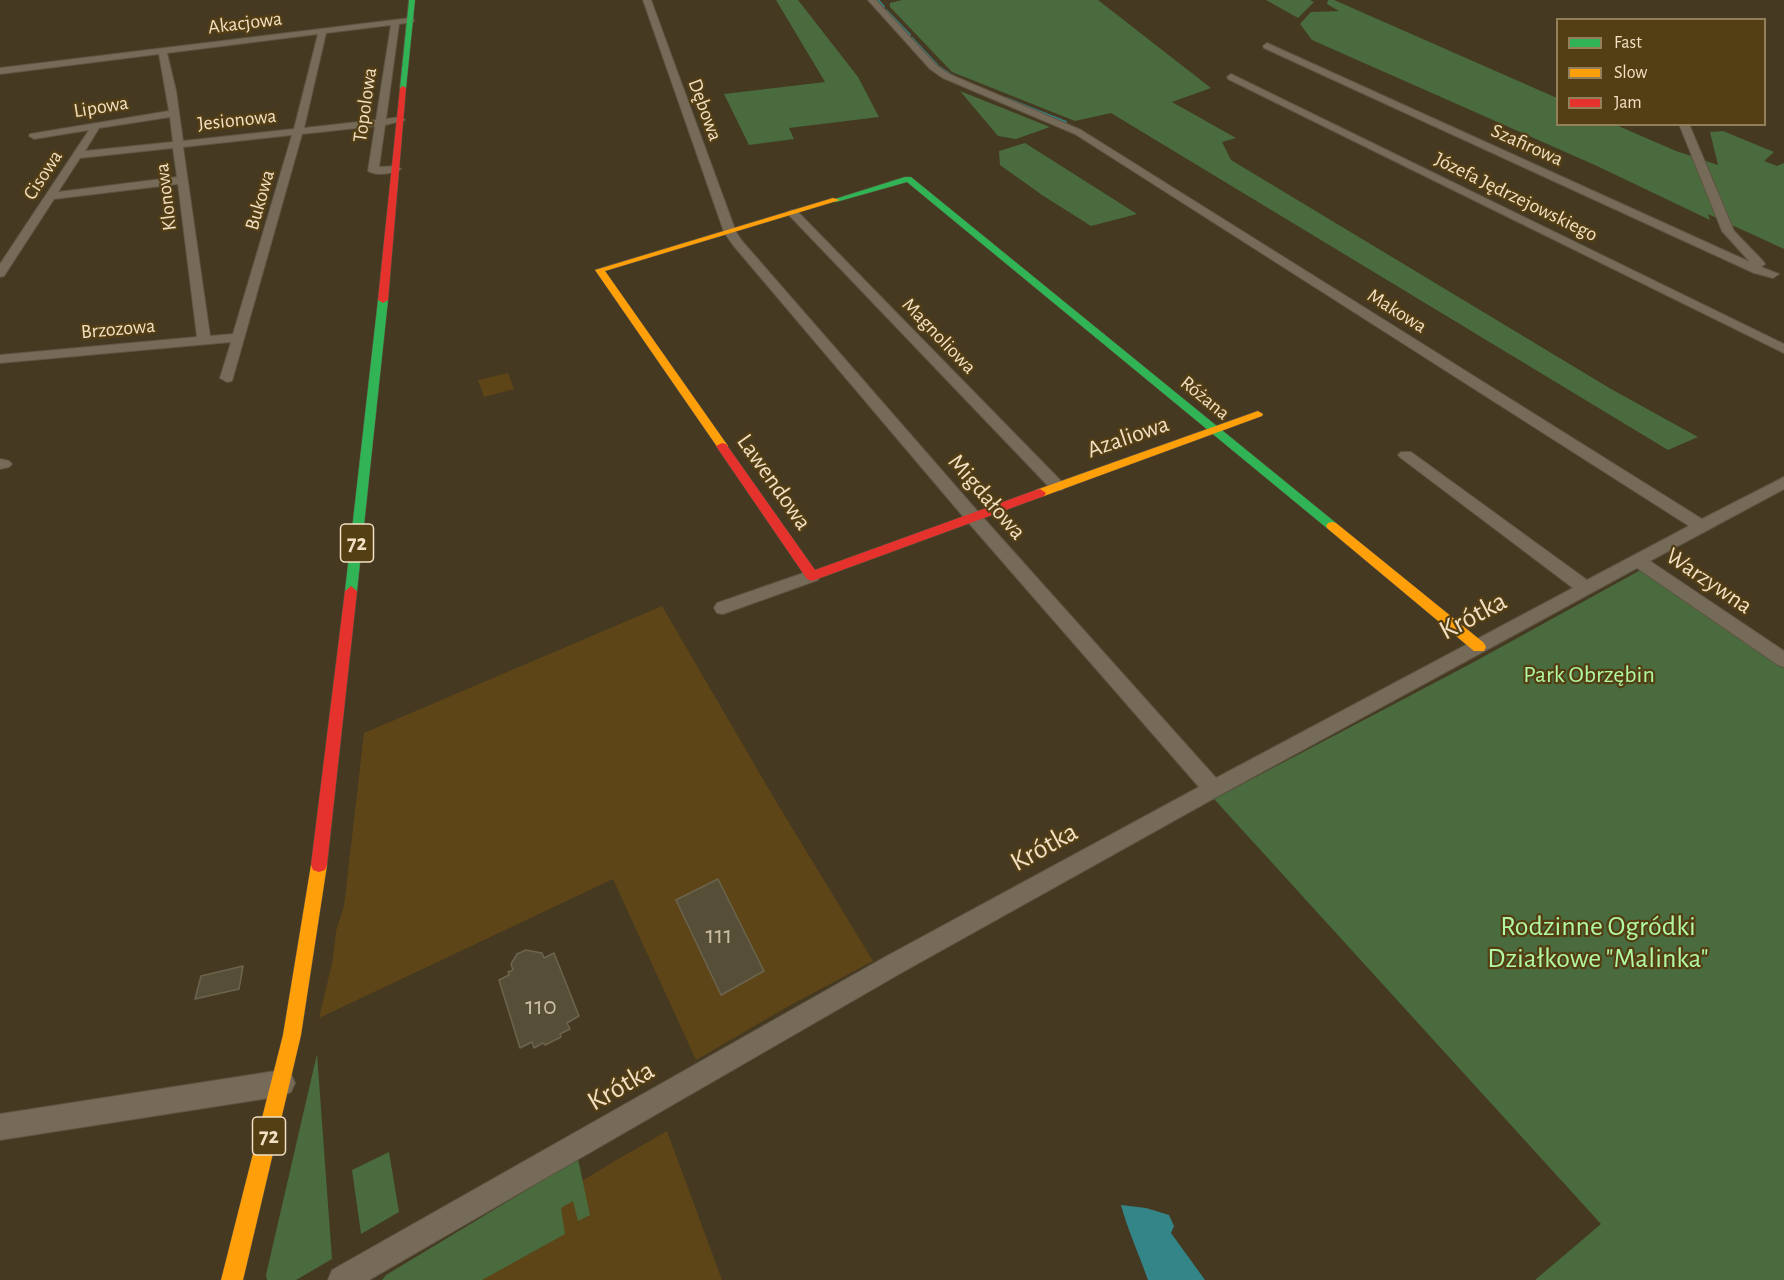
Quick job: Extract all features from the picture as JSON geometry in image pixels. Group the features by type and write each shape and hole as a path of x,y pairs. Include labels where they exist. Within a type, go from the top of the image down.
{"street":[{"name":"72","path":"232,1280 282,1083 300,997 322,849 396,169 412,0"},
{"name":"Dębowa","path":"647,0 730,232"},
{"name":"Makowa","path":"872,0 910,36 933,67 946,76 1029,114 1070,128 1702,527"},
{"name":"Akacjowa","path":"0,71 410,20"},
{"name":"Topolowa","path":"395,22 373,171 396,169"},
{"name":"Bukowa","path":"227,378 298,131 323,30"},
{"name":"Szafirowa","path":"1267,46 1758,270 1773,274"},
{"name":"Klonowa","path":"162,50 174,114 204,340"},
{"name":"Józefa Jędrzejowskiego","path":"1231,77 1784,349"},
{"name":"Lipowa","path":"34,136 174,114"},
{"name":"Jesionowa","path":"78,155 400,120"},
{"name":"Cisowa","path":"0,273 96,126"},
{"path":"1685,126 1728,231 1749,256 1784,281"},
{"name":"Różana","path":"793,213 908,179 1479,646"},
{"path":"52,196 181,180"},
{"path":"730,232 793,213"},
{"name":"Magnoliowa","path":"793,213 1057,486"},
{"name":"Lawendowa","path":"730,232 600,270 812,576"},
{"name":"Migdałowa","path":"730,232 973,517 1214,789"},
{"name":"Brzozowa","path":"0,359 239,337"},
{"name":"Azaliowa","path":"973,517 1258,414"},
{"path":"1406,455 1587,589"},
{"name":"Krótka","path":"342,1280 893,965 1784,482"},
{"path":"723,608 973,517"},
{"name":"Warzywna","path":"1638,561 1784,660"},
{"path":"0,1127 282,1083"}],"shaded area":[{"path":"508,373 514,389 484,397 478,380"},
{"path":"662,606 774,798 873,961 787,1007 696,1060 613,879 319,1018 333,959 336,931 344,906 364,733"},
{"path":"667,1131 722,1280 420,1280 613,1162"}],"green space":[{"path":"776,0 798,0 858,77 879,117 789,128 794,139 749,145 724,94 825,82"},
{"path":"902,0 1098,0 1211,88 1172,102 1236,138 1222,142 1231,160 1611,389 1698,437 1668,450 1111,113 1075,121 952,72 890,7 890,3"},
{"path":"1266,0 1310,0 1314,2 1298,18"},
{"path":"1328,0 1334,0 1556,98 1556,126 1618,126 1676,151 1718,165 1710,132 1723,131 1774,152 1764,161 1777,166 1784,163 1784,249 1708,214 1710,220 1597,166 1312,40 1300,24 1311,12 1339,11 1327,4"},
{"path":"960,91 1050,127 1016,139 998,136"},
{"path":"1025,143 1137,214 1091,226 1042,195 1000,165 999,151"},
{"name":"Rodzinne Ogródki Działkowe \"Malinka\"","path":"1646,567 1784,660 1784,1280 1535,1280 1601,1224 1214,799 1472,663"},
{"path":"317,1054 332,1259 296,1280 267,1280 266,1275"},
{"path":"389,1152 399,1212 361,1234 352,1170"},
{"path":"578,1159 590,1215 578,1221 573,1201 561,1208 565,1234 482,1280 382,1280 386,1275"}],"water":[{"path":"1121,1205 1146,1208 1169,1215 1174,1226 1171,1233 1205,1280 1148,1280"}],"building":[{"path":"718,879 764,971 721,995 676,900"},
{"path":"526,950 542,953 544,958 554,953 579,1016 567,1023 570,1029 560,1034 561,1037 534,1048 532,1042 520,1048 499,980 509,975 508,972 513,970 511,964 517,954"},
{"path":"243,966 239,989 195,999 201,976"}],"waterway":[{"path":"878,0 884,7"},
{"path":"886,10 910,35"},
{"path":"912,38 938,66 956,78"},
{"path":"1006,98 1066,122"}],"traffic: fast":[{"path":"403,88 412,0"},
{"path":"836,200 908,179 1332,526"},
{"path":"351,591 383,300"}],"traffic: slow":[{"path":"722,446 600,270 836,200"},
{"path":"1040,493 1258,414"},
{"path":"1332,526 1479,647"},
{"path":"232,1280 292,1035 319,865"}],"traffic: jam":[{"path":"383,300 403,88"},
{"path":"722,446 812,576 1040,493"},
{"path":"319,865 351,591"}],"park label":[{"name":"Park Obrzębin","path":"1589,675"}]}
